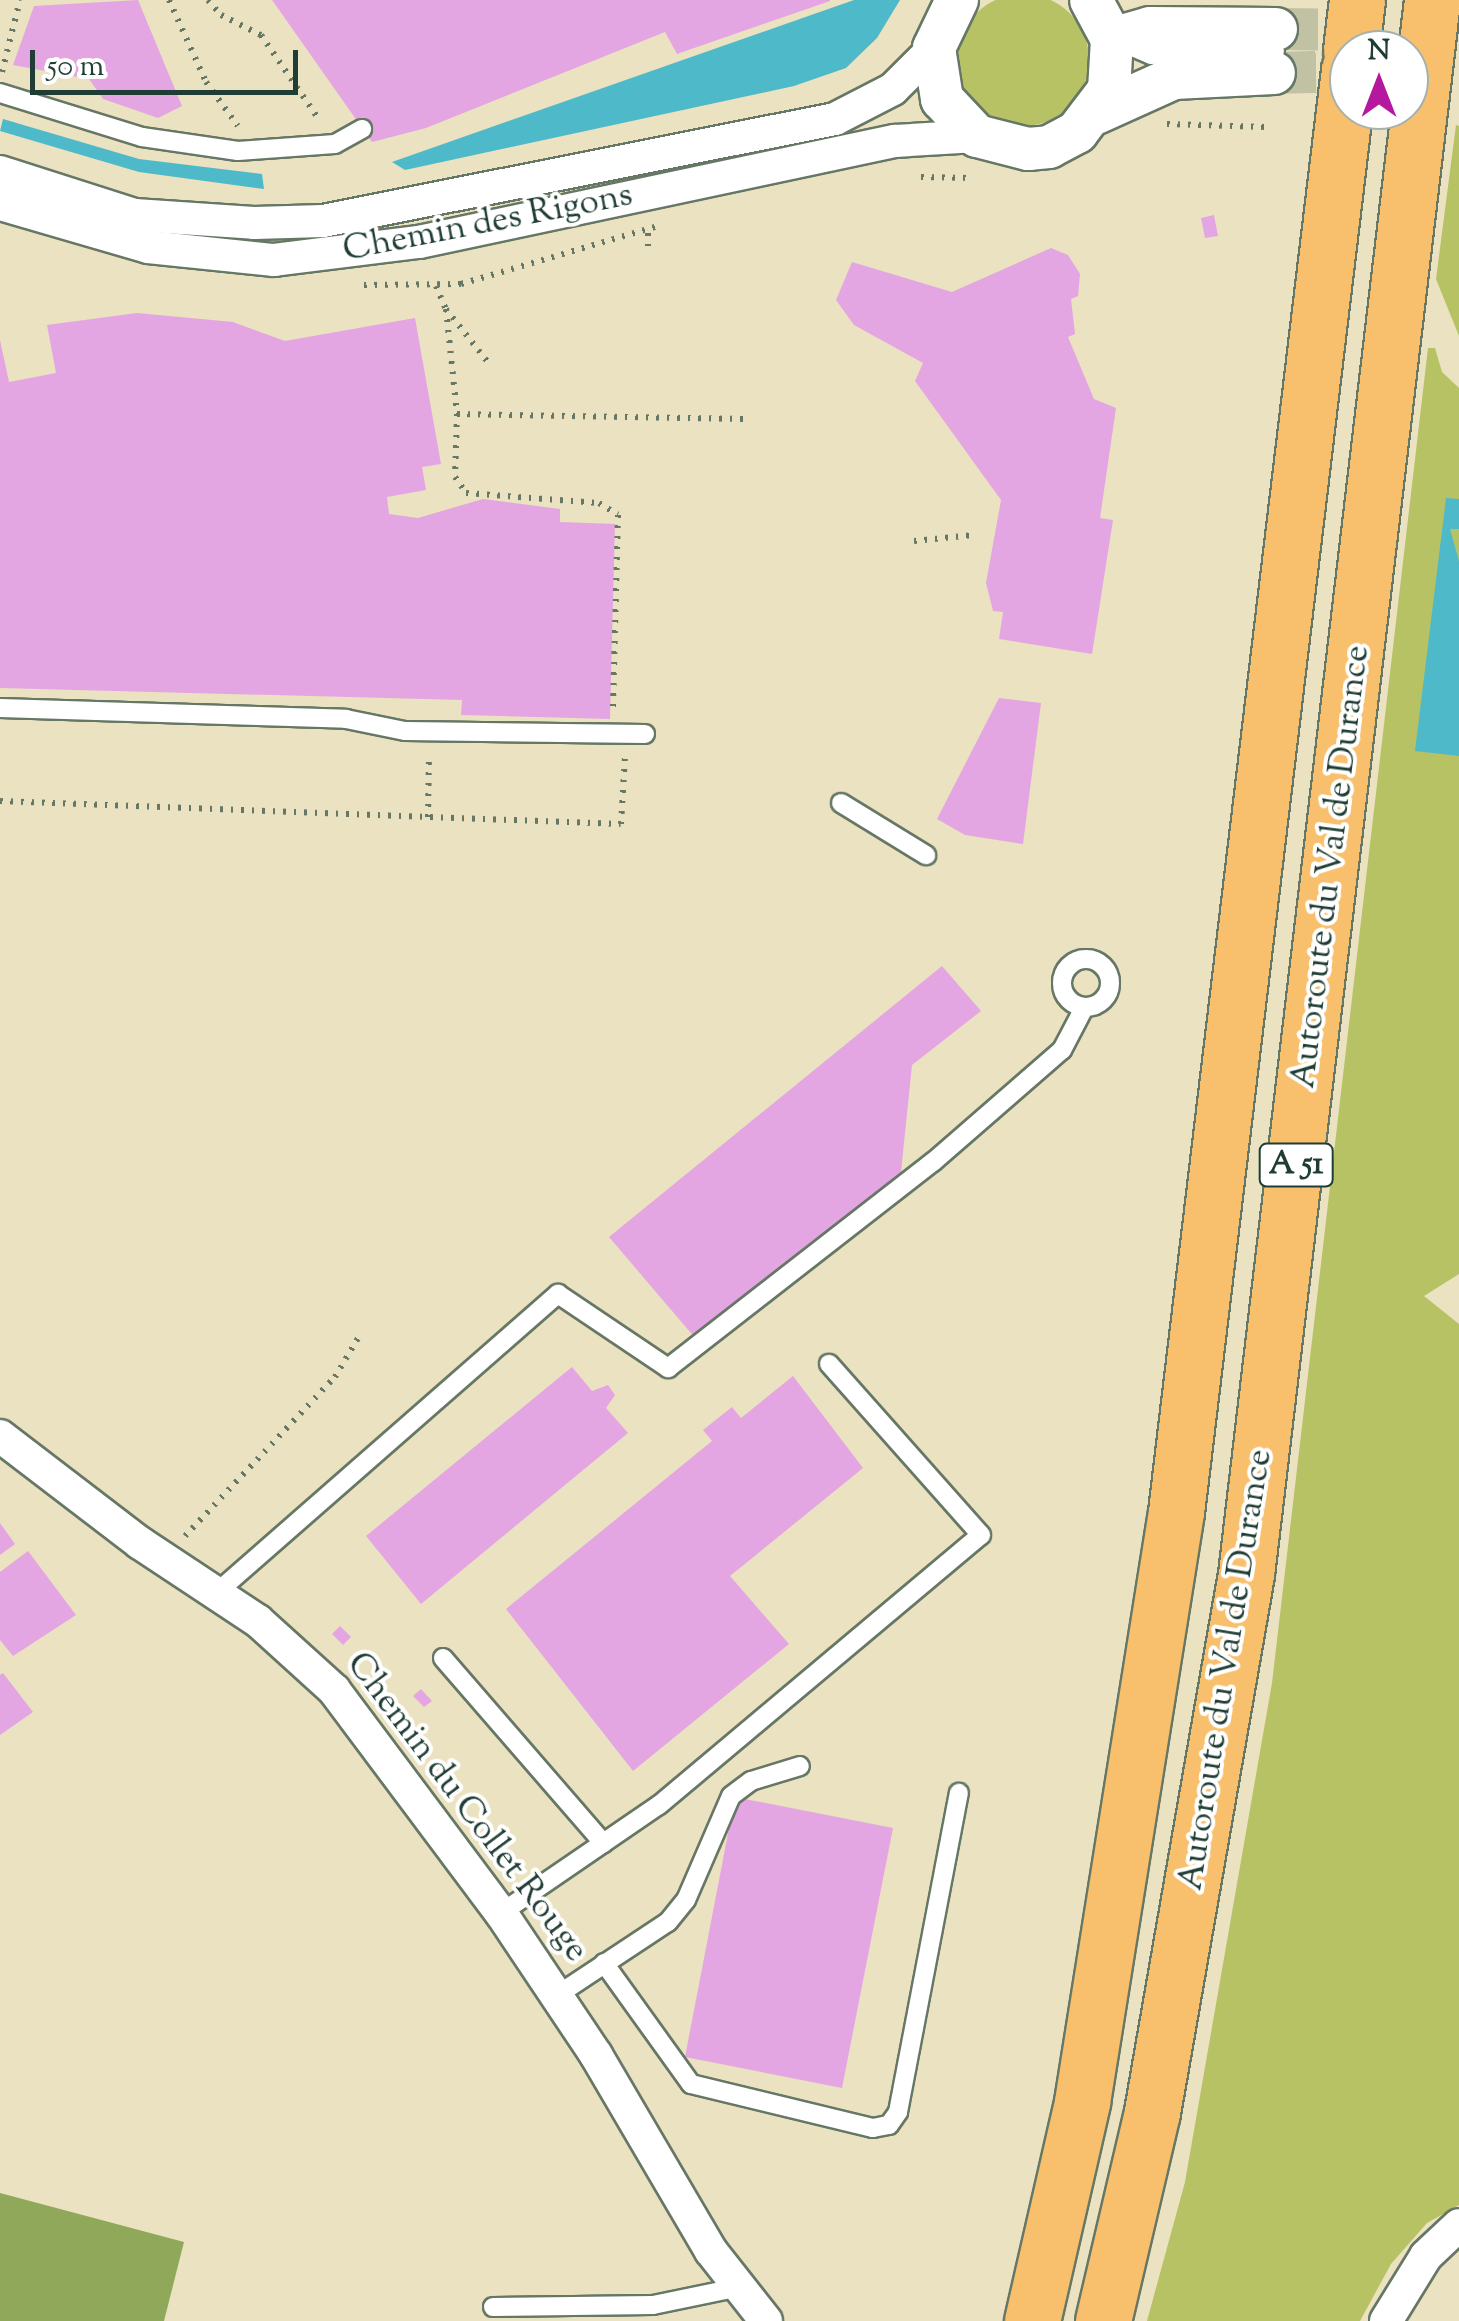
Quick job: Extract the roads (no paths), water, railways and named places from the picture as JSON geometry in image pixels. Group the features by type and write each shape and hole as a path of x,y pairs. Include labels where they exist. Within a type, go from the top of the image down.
{"highway":[{"path":"1353,30 1357,0"},
{"name":"Autoroute du Val de Durance","path":"1103,2321 1152,2112 1246,1574 1432,0"},
{"name":"A 51","path":"1032,2321 1085,2083 1176,1512 1342,130"}],"street":[{"path":"956,0 934,48 942,98 979,157 1002,146 1049,147 1096,114 1174,78 1275,51 1116,19 1091,0"},
{"path":"1096,114 1112,77 1116,19"},
{"name":"Chemin des Rigons","path":"0,172 135,214 254,224 323,220 836,119 893,89 934,48"},
{"name":"Chemin des Rigons","path":"0,204 148,247 274,260 420,242 895,140 979,157"},
{"name":"Chemin du Collet Rouge","path":"0,1436 163,1559 258,1621 334,1690 502,1914 735,2288 766,2321"},
{"path":"1386,2321 1426,2256 1459,2225"}],"lane":[{"path":"0,93 142,137 257,151 335,144 362,129"},
{"path":"0,708 645,734"},
{"path":"842,803 926,855"},
{"path":"215,1594 558,1294 668,1368 948,1150 1062,1050 1084,1008"},
{"path":"502,1914 659,1804 981,1535 829,1364"},
{"path":"443,1658 603,1843"},
{"path":"556,1996 668,1922 686,1900 730,1796 751,1781 800,1766"},
{"path":"604,1963 691,2084 854,2124 890,2126 898,2112 959,1793"},
{"path":"493,2307 653,2305 735,2288"}],"water":[{"path":"854,0 900,0 877,38 846,68 794,86 405,170 392,162"},
{"path":"3,119 139,159 262,174 264,189 139,172 0,131"},
{"path":"1446,498 1459,499 1459,529 1450,529 1459,561 1459,756 1415,751"}],"tunnel":[{"path":"1276,29 1459,31"},
{"path":"1429,70 1459,69"},
{"path":"1274,73 1329,72"}]}
